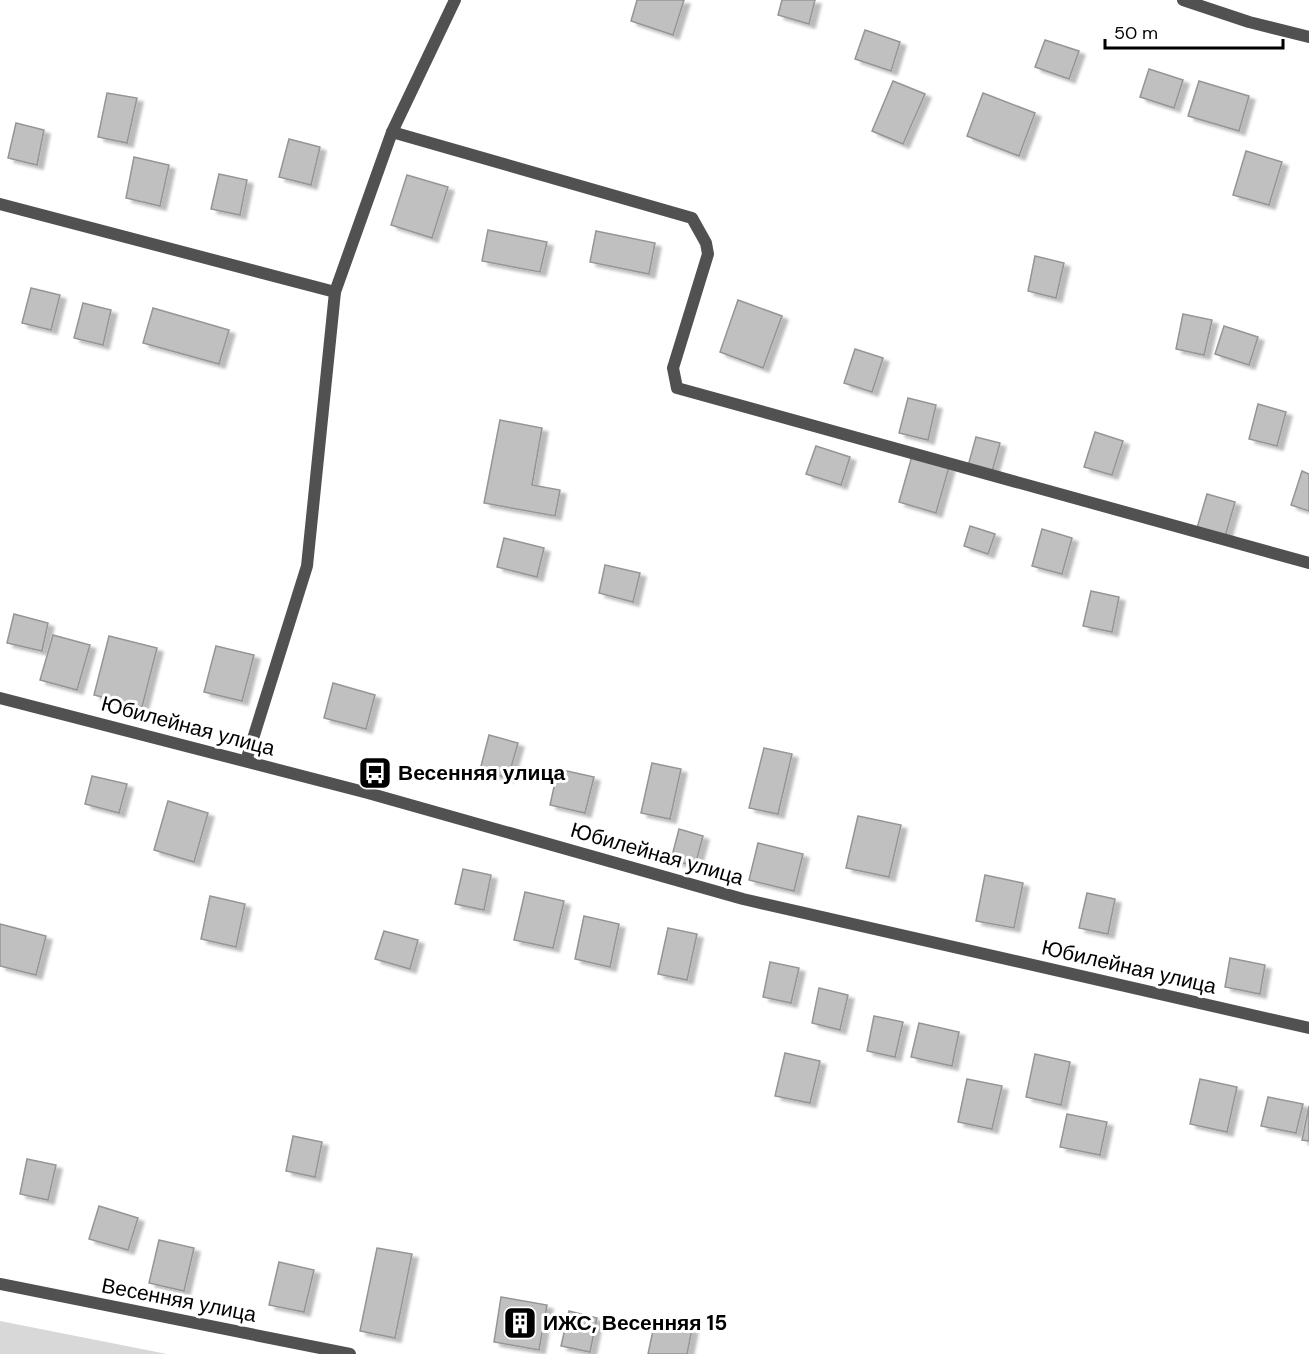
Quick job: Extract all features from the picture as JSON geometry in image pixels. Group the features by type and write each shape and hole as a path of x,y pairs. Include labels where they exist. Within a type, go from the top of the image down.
{"street":[{"path":"246,761 307,566 335,292 392,132 455,0"},
{"path":"1183,0 1249,22 1309,37"},
{"path":"392,132 692,218 706,243 708,254 673,368 677,388 1309,563"},
{"path":"0,204 335,292"},
{"name":"Юбилейная улица","path":"0,698 380,796 743,899 1309,1028"},
{"name":"Весенняя улица","path":"0,1284 350,1354"}],"shaded area":[{"path":"0,1321 167,1354 0,1354"}],"building":[{"path":"637,0 684,0 673,35 631,21"},
{"path":"782,0 815,0 809,24 778,15"},
{"path":"865,30 900,42 891,71 855,59"},
{"path":"1045,40 1079,51 1069,79 1035,67"},
{"path":"1149,69 1183,80 1174,108 1140,97"},
{"path":"893,81 925,94 903,144 872,131"},
{"path":"1199,81 1249,96 1239,131 1188,116"},
{"path":"107,93 137,98 127,143 98,137"},
{"path":"983,93 1035,113 1019,156 967,136"},
{"path":"16,123 44,130 37,165 8,158"},
{"path":"289,139 320,147 311,185 279,177"},
{"path":"1246,151 1282,162 1269,205 1233,195"},
{"path":"134,157 169,165 160,206 126,198"},
{"path":"219,174 247,180 240,215 211,209"},
{"path":"407,175 448,187 432,238 391,225"},
{"path":"488,230 547,242 540,272 482,261"},
{"path":"596,231 655,243 649,274 590,262"},
{"path":"1035,256 1064,263 1056,298 1028,291"},
{"path":"31,288 60,295 51,330 22,323"},
{"path":"738,300 782,316 763,368 720,352"},
{"path":"83,303 111,310 103,345 74,338"},
{"path":"153,308 229,330 219,364 143,343"},
{"path":"1183,314 1212,320 1204,355 1176,349"},
{"path":"1224,326 1258,337 1249,365 1215,354"},
{"path":"855,349 883,358 872,392 844,383"},
{"path":"908,398 936,405 928,440 899,433"},
{"path":"1258,404 1286,412 1277,446 1249,439"},
{"path":"500,420 542,428 532,485 560,490 555,516 484,503"},
{"path":"1095,432 1123,441 1112,475 1084,467"},
{"path":"976,437 1000,443 992,472 968,466"},
{"path":"816,446 850,457 841,485 806,474"},
{"path":"912,456 949,467 936,513 899,502"},
{"path":"1302,471 1309,474 1309,511 1291,505"},
{"path":"1207,494 1235,502 1225,537 1197,528"},
{"path":"970,526 995,534 988,554 964,546"},
{"path":"1042,529 1072,538 1062,574 1032,566"},
{"path":"504,538 544,548 537,577 497,567"},
{"path":"605,565 640,573 633,602 599,593"},
{"path":"1091,591 1119,597 1112,632 1083,626"},
{"path":"14,614 48,623 42,651 7,643"},
{"path":"53,635 90,645 77,690 40,680"},
{"path":"109,636 157,648 142,707 94,695"},
{"path":"216,646 254,655 242,701 204,692"},
{"path":"333,683 375,695 366,729 324,718"},
{"path":"489,735 518,743 508,778 480,770"},
{"path":"764,748 792,754 778,814 749,808"},
{"path":"652,763 681,769 670,819 641,813"},
{"path":"558,769 594,777 585,813 550,805"},
{"path":"92,776 127,784 119,813 85,804"},
{"path":"168,801 208,813 194,862 154,850"},
{"path":"858,816 901,825 889,877 846,868"},
{"path":"679,829 703,836 695,866 671,860"},
{"path":"758,843 803,854 794,891 749,880"},
{"path":"463,869 491,875 484,910 455,904"},
{"path":"985,875 1023,883 1014,928 976,921"},
{"path":"525,892 564,901 553,948 514,940"},
{"path":"1087,893 1115,899 1108,934 1079,928"},
{"path":"210,896 245,904 236,947 201,939"},
{"path":"584,916 619,924 610,967 575,959"},
{"path":"0,924 46,936 36,975 0,966"},
{"path":"668,928 697,934 687,980 658,974"},
{"path":"384,931 418,940 410,969 375,959"},
{"path":"1230,958 1265,965 1260,994 1225,987"},
{"path":"770,962 799,968 791,1003 763,997"},
{"path":"819,988 848,995 840,1030 812,1023"},
{"path":"874,1016 903,1022 895,1057 867,1051"},
{"path":"919,1023 959,1032 952,1066 911,1057"},
{"path":"785,1053 820,1061 810,1103 775,1096"},
{"path":"1035,1054 1070,1062 1061,1105 1026,1097"},
{"path":"967,1079 1002,1086 992,1129 958,1122"},
{"path":"1200,1079 1237,1087 1227,1132 1190,1124"},
{"path":"1268,1097 1303,1104 1296,1133 1261,1126"},
{"path":"1309,1106 1309,1141 1302,1140"},
{"path":"1067,1114 1107,1122 1100,1155 1060,1147"},
{"path":"293,1136 322,1142 315,1177 286,1171"},
{"path":"27,1159 56,1165 48,1200 20,1194"},
{"path":"99,1206 138,1218 128,1250 89,1239"},
{"path":"159,1240 194,1248 184,1291 149,1283"},
{"path":"377,1248 412,1254 395,1338 360,1331"},
{"path":"279,1262 314,1270 304,1312 269,1305"},
{"name":"ИЖС, Весенняя 15","path":"501,1297 547,1305 539,1350 494,1342"},
{"path":"569,1311 597,1318 590,1352 561,1346"},
{"path":"655,1321 692,1329 687,1354 648,1354"}],"place":[{"name":"Весенняя улица","path":"375,773"},
{"name":"ИЖС, Весенняя 15","path":"520,1323"}]}
